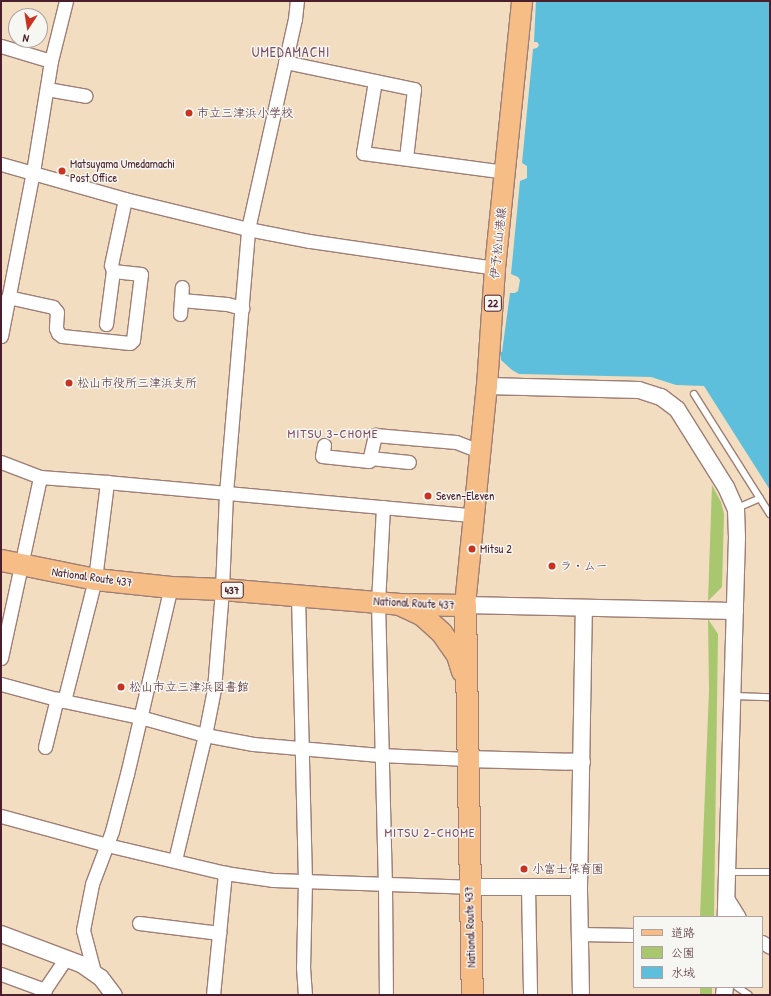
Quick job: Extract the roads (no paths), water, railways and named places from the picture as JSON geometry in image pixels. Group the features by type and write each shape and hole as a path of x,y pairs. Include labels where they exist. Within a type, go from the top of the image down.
{"highway":[{"name":"National Route 437","path":"1,560 21,566 95,578 171,587 298,595 399,604 464,605 468,887 472,995"},
{"path":"399,604 422,615 441,632 457,655 465,681"}],"main road":[{"name":"伊予松山港線","path":"464,605 487,386 495,268 522,1"}],"street":[{"path":"1,336 33,172 52,61 66,1"},
{"path":"175,860 205,735 214,689 222,590 226,493 248,229 285,62 296,1"},
{"path":"1,46 52,61"},
{"path":"285,62 414,89 406,158"},
{"path":"375,81 363,153 505,172"},
{"path":"47,89 85,96"},
{"path":"1,164 125,199 248,229 495,268"},
{"path":"106,324 113,271 110,265 125,199"},
{"path":"8,297 53,307 57,312 56,328 58,333 62,336 130,343 133,340 141,274 113,271"},
{"path":"180,314 181,294 242,308"},
{"path":"487,386 639,390 661,397 677,409 726,487 736,509 737,537 726,916"},
{"path":"370,458 375,435 456,442 480,451"},
{"path":"324,445 322,456 369,461 370,458 409,462"},
{"path":"1,462 40,477 473,514"},
{"path":"1,658 40,477"},
{"path":"45,747 61,700 95,578 108,482"},
{"path":"383,507 378,601 380,755 385,885 386,995"},
{"path":"94,972 83,930 92,884 107,845 127,774 171,587"},
{"path":"298,595 305,881 303,967 305,995"},
{"path":"464,605 735,610"},
{"path":"581,995 579,887 584,608"},
{"path":"1,684 61,700 140,717 205,735 253,744 380,755 582,762"},
{"path":"1,816 107,845 225,873 273,880 468,887 579,887"},
{"path":"213,995 225,873"},
{"path":"528,887 530,995"},
{"path":"727,898 737,916"},
{"path":"139,923 219,933"},
{"path":"1,934 81,964 101,978 114,995"},
{"path":"579,934 633,935"},
{"path":"1,974 43,992 66,958"}],"lane":[{"path":"694,394 770,514"},
{"path":"736,509 760,498"},
{"path":"732,696 770,697"},
{"path":"727,872 770,872"},
{"path":"728,991 749,995"}],"water":[{"path":"536,1 770,1 770,490 704,386 676,385 651,377 519,374 501,360 500,352 502,352 510,293 515,293 518,291 520,280 518,277 511,274 520,181 527,178 527,166 522,163 533,49 537,48 539,45 537,42 534,42"}],"place":[{"name":"市立三津浜小学校","path":"189,113"},
{"name":"Matsuyama Umedamachi Post Office","path":"62,171"},
{"name":"松山市役所三津浜支所","path":"69,383"},
{"name":"Seven-Eleven","path":"428,496"},
{"name":"Mitsu 2","path":"472,549"},
{"name":"ラ・ムー","path":"552,566"},
{"name":"松山市立三津浜図書館","path":"121,687"},
{"name":"小富士保育園","path":"524,869"}],"district":[{"name":"UMEDAMACHI","path":"291,52"},
{"name":"MITSU 3-CHOME","path":"333,433"},
{"name":"MITSU 2-CHOME","path":"430,832"}]}
